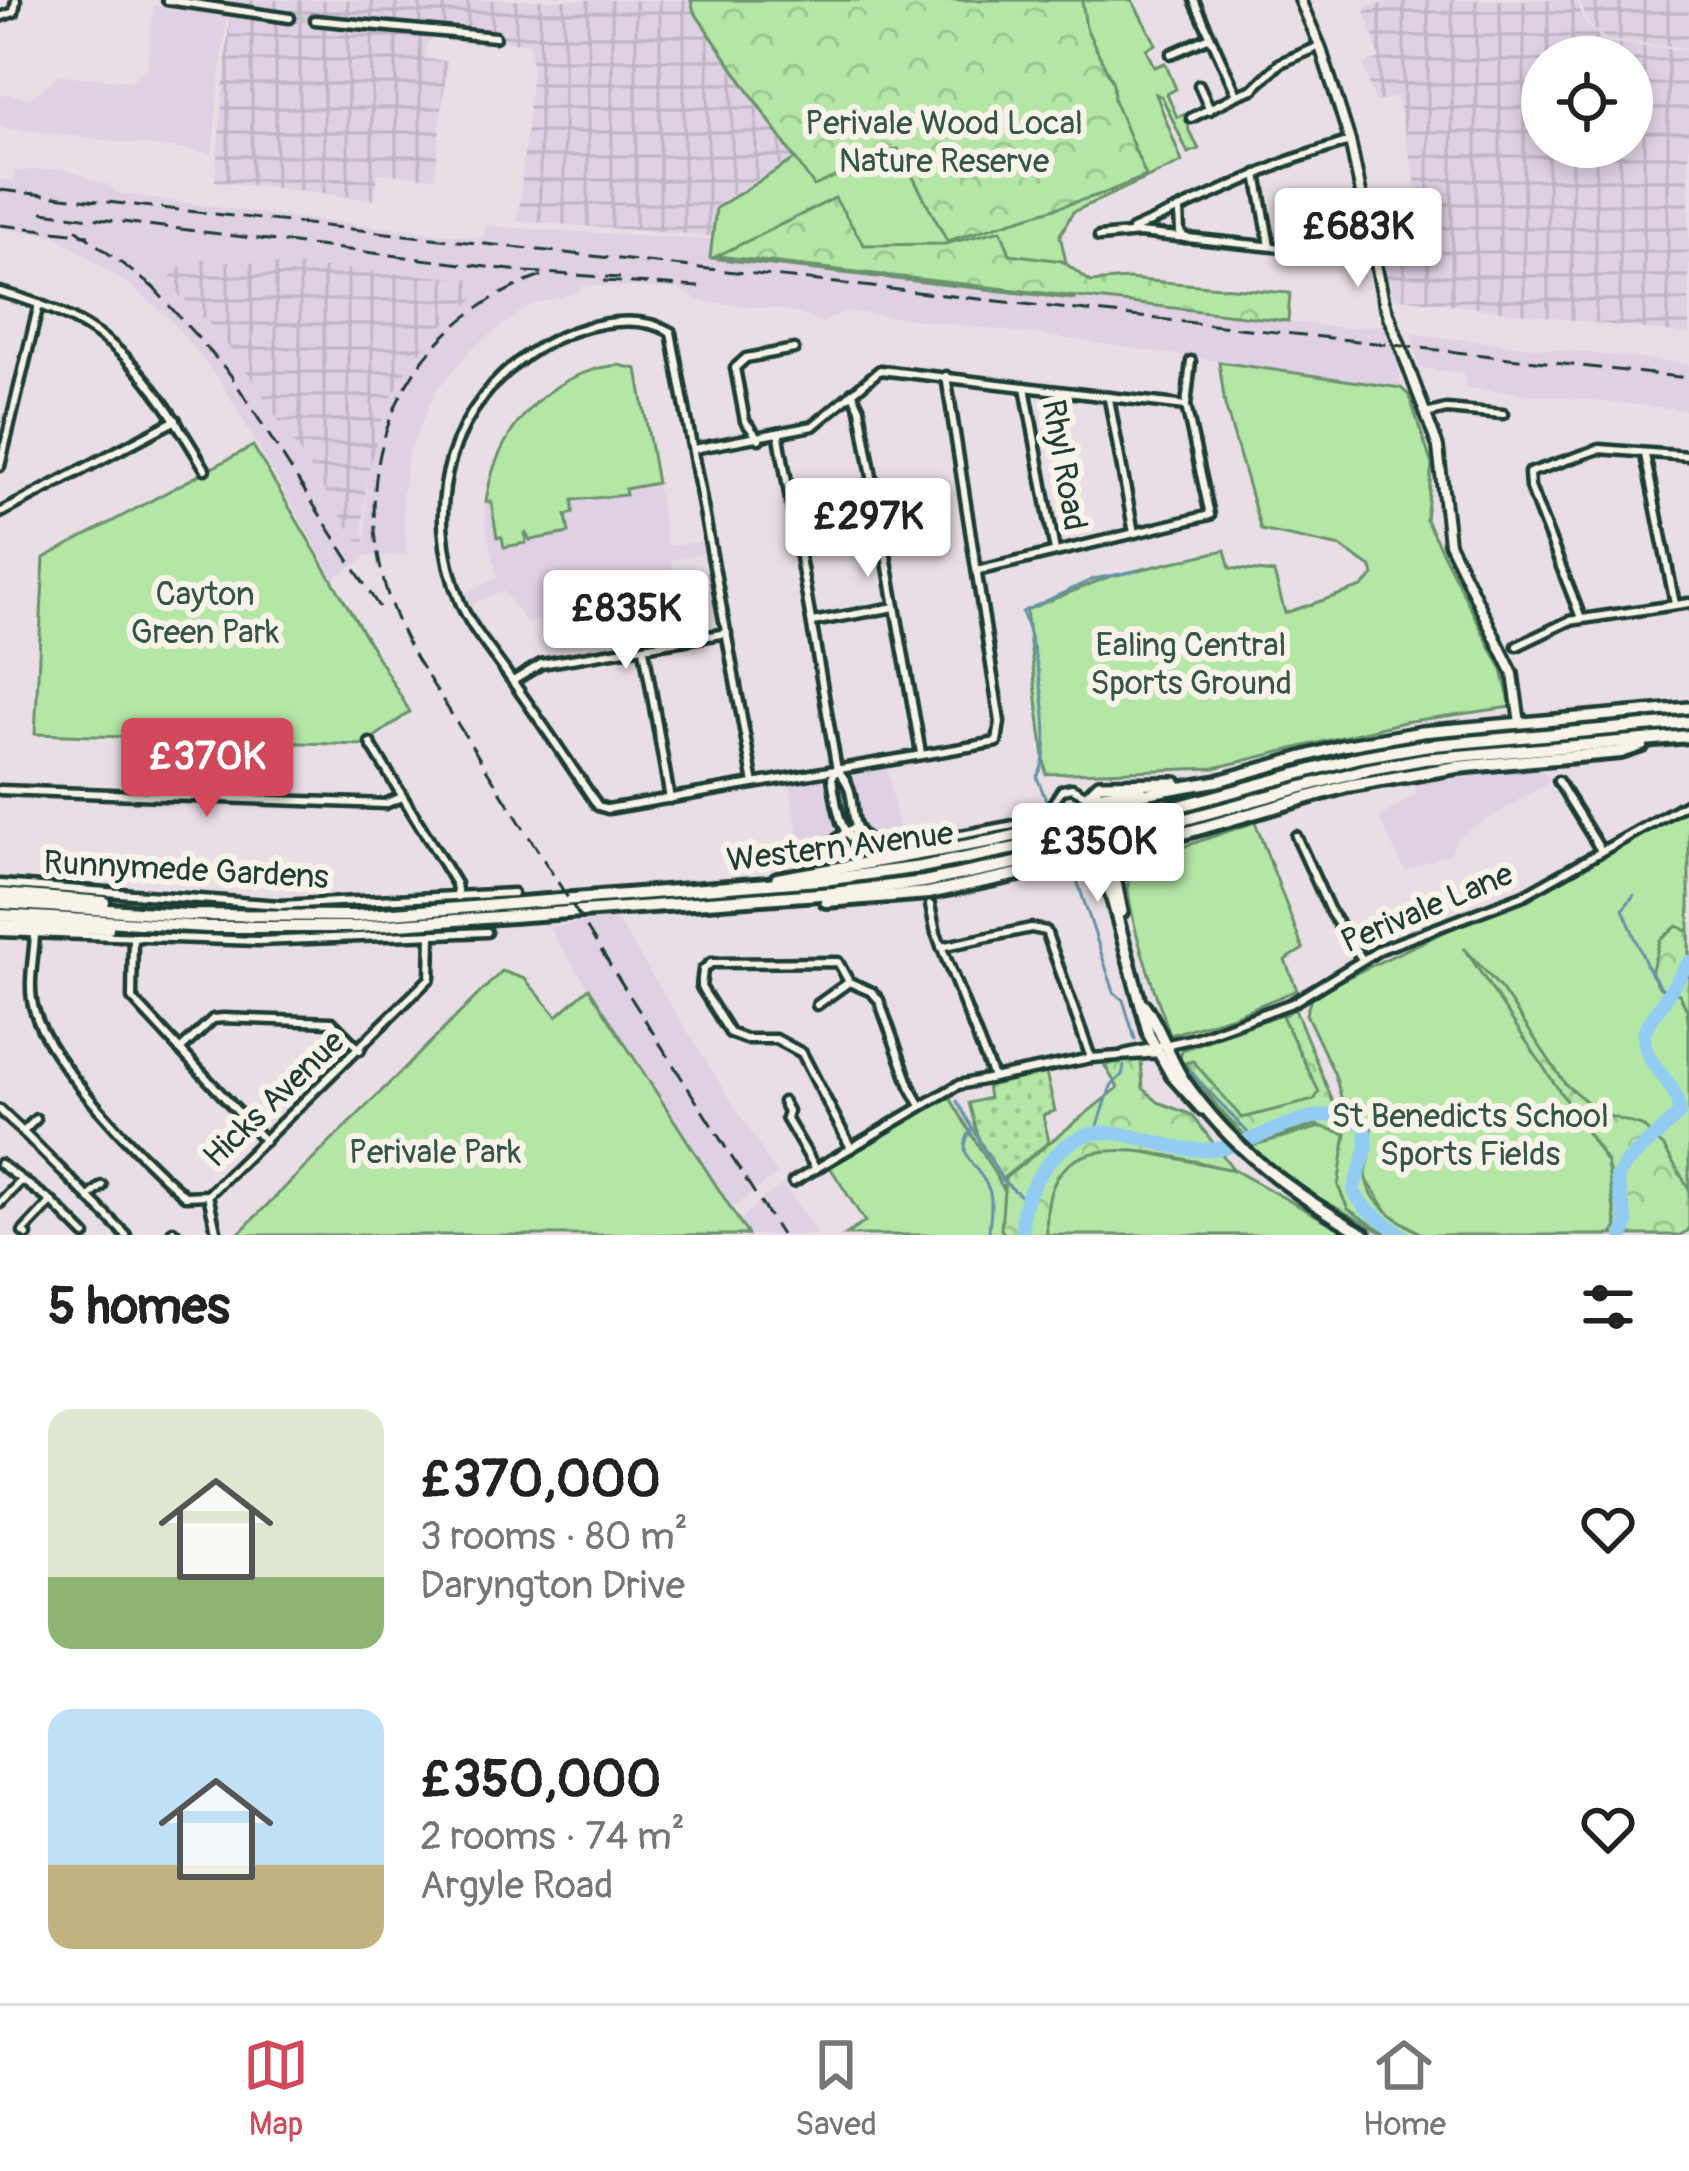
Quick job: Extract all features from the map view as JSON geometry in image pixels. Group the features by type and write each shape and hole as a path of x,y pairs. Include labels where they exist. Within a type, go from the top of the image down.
{"highway":[{"name":"Western Avenue","path":"0,898 186,915 374,915 831,880 982,856 1142,818 1306,770 1423,746 1689,722"},
{"name":"Western Avenue","path":"207,927 438,924 761,900 924,882 1004,866 1384,766 1689,736"},
{"path":"761,900 857,901 928,893 1105,853 1347,787 1456,767 1622,752 1657,740"},
{"path":"757,886 787,876 976,844 1093,812"},
{"path":"0,898 135,905 186,915"},
{"path":"0,915 207,927"},
{"path":"0,928 177,931 207,927"}],"main road":[{"path":"1093,812 1109,800 1200,784 1342,746 1422,732 1689,708"},
{"path":"1200,784 1107,782 1094,786 1093,812 1144,1005 1142,1012 1182,1091 1240,1148 1307,1202 1365,1235"},
{"path":"1093,812 1170,789"}],"street":[{"path":"0,16 14,12 16,0"},
{"path":"166,0 290,18"},
{"path":"1194,0 1237,95"},
{"path":"1300,0 1350,142 1384,302 1442,464 1449,543 1513,674 1520,723"},
{"path":"315,20 494,37"},
{"path":"1171,54 1210,37"},
{"path":"1191,118 1253,89 1280,64 1320,46"},
{"path":"1199,85 1210,110"},
{"path":"1350,142 1257,174 1138,228 1099,237 1139,232 1332,254 1372,249"},
{"path":"1257,174 1270,246"},
{"path":"1179,211 1185,238"},
{"path":"0,292 87,326 124,354 149,381 205,469"},
{"path":"0,466 39,304"},
{"path":"754,784 674,339 668,328 627,322 580,330 549,342 518,362 489,390 456,441 448,460 444,499 451,567 466,613 598,806 608,809 670,799 997,742 1001,735 946,376"},
{"path":"758,439 745,421 735,368 746,358 794,349"},
{"path":"976,571 1210,515 1186,406 1191,361"},
{"path":"694,449 813,426 880,370 1186,406"},
{"name":"Rhyl Road","path":"1025,387 1055,551"},
{"path":"853,392 860,409 922,755"},
{"path":"1109,399 1134,533"},
{"path":"1426,414 1446,409 1503,414"},
{"path":"0,513 176,420"},
{"path":"779,436 837,770 844,776 856,827 869,842 901,847"},
{"path":"1581,618 1530,487 1529,473 1598,449 1689,456"},
{"path":"1645,453 1675,604"},
{"path":"1517,646 1581,618 1689,603"},
{"path":"812,622 895,607"},
{"path":"513,681 541,664 727,633"},
{"path":"644,648 670,799"},
{"path":"370,743 456,884 458,897"},
{"path":"837,770 832,778 843,832 871,852 1040,820 1066,823"},
{"path":"1558,781 1601,851"},
{"path":"1040,820 1062,790 1072,788 1093,812"},
{"path":"0,790 385,804 402,797"},
{"name":"Perivale Lane","path":"1160,1050 1292,1003 1362,959 1504,904 1689,802"},
{"path":"804,861 827,853 843,832 856,827"},
{"path":"1296,836 1330,913 1362,959"},
{"name":"Runnymede Gardens","path":"0,884 280,905 513,893"},
{"path":"930,905 941,947 993,1077"},
{"path":"0,928 35,934 258,940 487,932"},
{"path":"941,947 1031,928 1046,931 1091,1058"},
{"name":"Hicks Avenue","path":"35,934 34,1010 76,1081 157,1172 185,1196 208,1196 430,978 431,936"},
{"path":"133,936 132,998 266,1141"},
{"path":"851,1148 802,1053 776,1039 746,1039 730,1033 701,987 700,978 711,963 828,959 842,966 849,982 879,1000 921,1106"},
{"path":"817,1005 849,982"},
{"path":"180,1050 213,1019 223,1018 332,1022 360,1050"},
{"path":"793,1182 958,1085 1091,1058 1160,1050"},
{"path":"783,1102 786,1118 816,1169"},
{"path":"0,1110 126,1235"},
{"path":"23,1132 36,1119"},
{"path":"0,1165 52,1202 85,1235"},
{"path":"0,1203 21,1180"},
{"path":"89,1198 102,1186"},
{"path":"208,1196 217,1235"},
{"path":"26,1235 23,1232 52,1202"}],"shaded area":[{"path":"231,0 691,0 793,158 714,206 711,236 518,221 532,70 529,43 432,38 425,59 447,61 435,178 378,173 375,200 215,181"},
{"path":"1400,0 1577,0 1584,22 1599,36 1521,36 1521,168 1653,168 1653,47 1689,51 1689,335 1394,297 1376,241 1426,231 1397,97 1375,102 1363,64 1380,59 1364,8"},
{"path":"1580,0 1689,0 1689,48 1653,44 1653,36 1603,36 1587,22"},
{"path":"154,5 227,12 212,153 0,127 0,94 31,98 59,75 130,81 147,69"},
{"path":"62,169 111,186 115,193 295,218 483,238 486,226 712,240 711,258 1344,328 1383,325 1399,366 1401,388 846,311 823,322 785,310 700,301 678,289 582,285 580,291 529,306 474,347 436,390 408,454 402,497 407,556 367,556 334,578 221,382 172,321 135,289 57,236 0,228 0,180 14,181 15,171","holes":["165,283 474,299 440,328 409,366 385,410 367,476 366,553 239,359 193,306"]},
{"path":"190,258 472,279 474,299 440,328 409,366 385,410 367,476 363,524 367,556 239,359 193,306 164,283"},
{"path":"1411,334 1689,364 1689,410 1466,388 1463,373 1420,368"},
{"path":"635,366 668,546 704,541 706,553 671,560 678,597 527,623 503,591 470,605 466,593 498,578 485,523 486,502 492,466 510,433 529,410 568,380 596,369"},
{"path":"886,763 901,839 801,855 789,779"},
{"path":"1537,767 1552,780 1457,837 1451,852 1405,871 1379,818 1417,794 1411,779"},
{"path":"616,918 777,1174 731,1209 549,927"},
{"path":"784,1185 818,1235 748,1235 739,1222"}],"green space":[{"name":"Perivale Wood Local Nature Reserve","path":"691,0 1132,0 1156,44 1146,49 1154,67 1165,63 1176,89 1167,94 1177,117 1187,114 1189,131 1199,149 1188,153 1162,97 1156,94 1182,162 1073,212 1060,235 1074,299 710,258 716,208 795,159"},
{"name":"Perivale Wood Local Nature Reserve","path":"691,0 1082,0 1086,28 1113,83 1114,100 1146,176 947,241 898,149 814,186"},
{"path":"835,198 864,245 945,244 1001,230 1010,254 1062,261 1091,282 1128,279 1290,293 1288,321 717,256"},
{"name":"Ealing Central Sports Ground","path":"1219,362 1401,388 1409,395 1432,465 1426,520 1502,670 1511,707 1404,722 1214,768 1046,774 1026,610 1108,577 1225,550 1230,568 1274,573 1285,613 1362,587 1374,575 1372,568 1341,547 1261,530 1225,405"},
{"path":"618,365 637,369 657,483 625,489 626,495 573,500 573,513 566,515 569,533 530,540 525,532 526,543 504,547 502,537 497,537 491,502 486,502 500,453 513,430 528,411 568,380"},
{"name":"Cayton Green Park","path":"253,446 410,712 363,745 35,734 44,558"},
{"name":"St Benedicts School Sports Fields","path":"1689,808 1689,1205 1598,1135 1485,976 1607,1163 1617,1228 1612,1235 1423,1235 1389,1214 1365,1177 1372,1146 1343,1104 1335,1075 1306,1014 1312,995 1597,860"},
{"path":"1255,822 1303,949 1285,960 1297,990 1170,1035 1134,924 1130,865"},
{"path":"1677,926 1689,931 1689,1030 1679,994 1660,988 1651,973 1660,940"},
{"path":"1464,948 1502,990 1566,1085 1602,1114 1642,1126 1664,1147 1689,1189 1689,1230 1680,1235 1612,1235 1617,1227 1607,1162"},
{"name":"Perivale Park","path":"502,971 525,979 557,1016 589,988 748,1235 237,1235"},
{"path":"1295,1009 1333,1102 1352,1106 1372,1125 1366,1173 1371,1193 1386,1210 1423,1235 1388,1235 1348,1209 1338,1186 1346,1134 1316,1125 1253,1144 1185,1063 1193,1061 1242,1118 1314,1100 1319,1092 1282,1016"},
{"path":"1292,1010 1334,1105 1265,1124 1242,1136 1180,1059 1182,1050"},
{"path":"1141,1060 1143,1088 1158,1102 1192,1115 1234,1170 1140,1152 1083,1156 1062,1171 1049,1196 1047,1235 1005,1235 1001,1229 1005,1178 1118,1088 1105,1066"},
{"path":"1046,1073 1055,1111 1043,1115 1049,1142 1002,1179 980,1143 969,1103 989,1098 987,1086"},
{"path":"949,1096 1006,1193 1010,1235 845,1235 865,1222 830,1167"},
{"path":"1336,1123 1351,1127 1348,1164 1386,1235 1295,1185 1250,1146"},
{"path":"1130,1149 1234,1170 1351,1235 1047,1235 1049,1197 1066,1165 1094,1151"}],"waterway":[{"path":"1049,808 1037,777 1045,742 1043,696 1022,612 1093,579 1137,571"},
{"path":"1075,874 1114,992 1123,1000 1135,1039"},
{"path":"1634,895 1623,909 1646,964 1666,995"},
{"path":"1623,1235 1627,1224 1617,1178 1626,1163 1679,1114 1673,1091 1649,1056 1644,1031 1689,962"},
{"path":"1095,1134 1111,1086 1124,1066"},
{"path":"1190,1071 1252,1137"},
{"path":"957,1101 1002,1180 1026,1200"},
{"path":"1023,1235 1023,1211 1040,1174 1061,1150 1082,1137 1103,1132 1191,1149 1216,1149 1329,1115 1365,1126 1367,1147 1353,1191 1365,1208 1402,1235"},
{"path":"972,1129 965,1147 990,1193 989,1235"}],"tunnel":[{"path":"290,18 315,20"}],"railway":[{"path":"0,190 1689,378"},
{"path":"42,212 527,272 620,278"},
{"path":"0,225 89,235"},
{"path":"76,229 162,294"},
{"path":"542,276 485,303 440,340 407,385 385,435 375,490 377,546 390,603 416,658 781,1235"},
{"path":"603,281 699,287"},
{"path":"151,285 230,374 379,607"}]}
